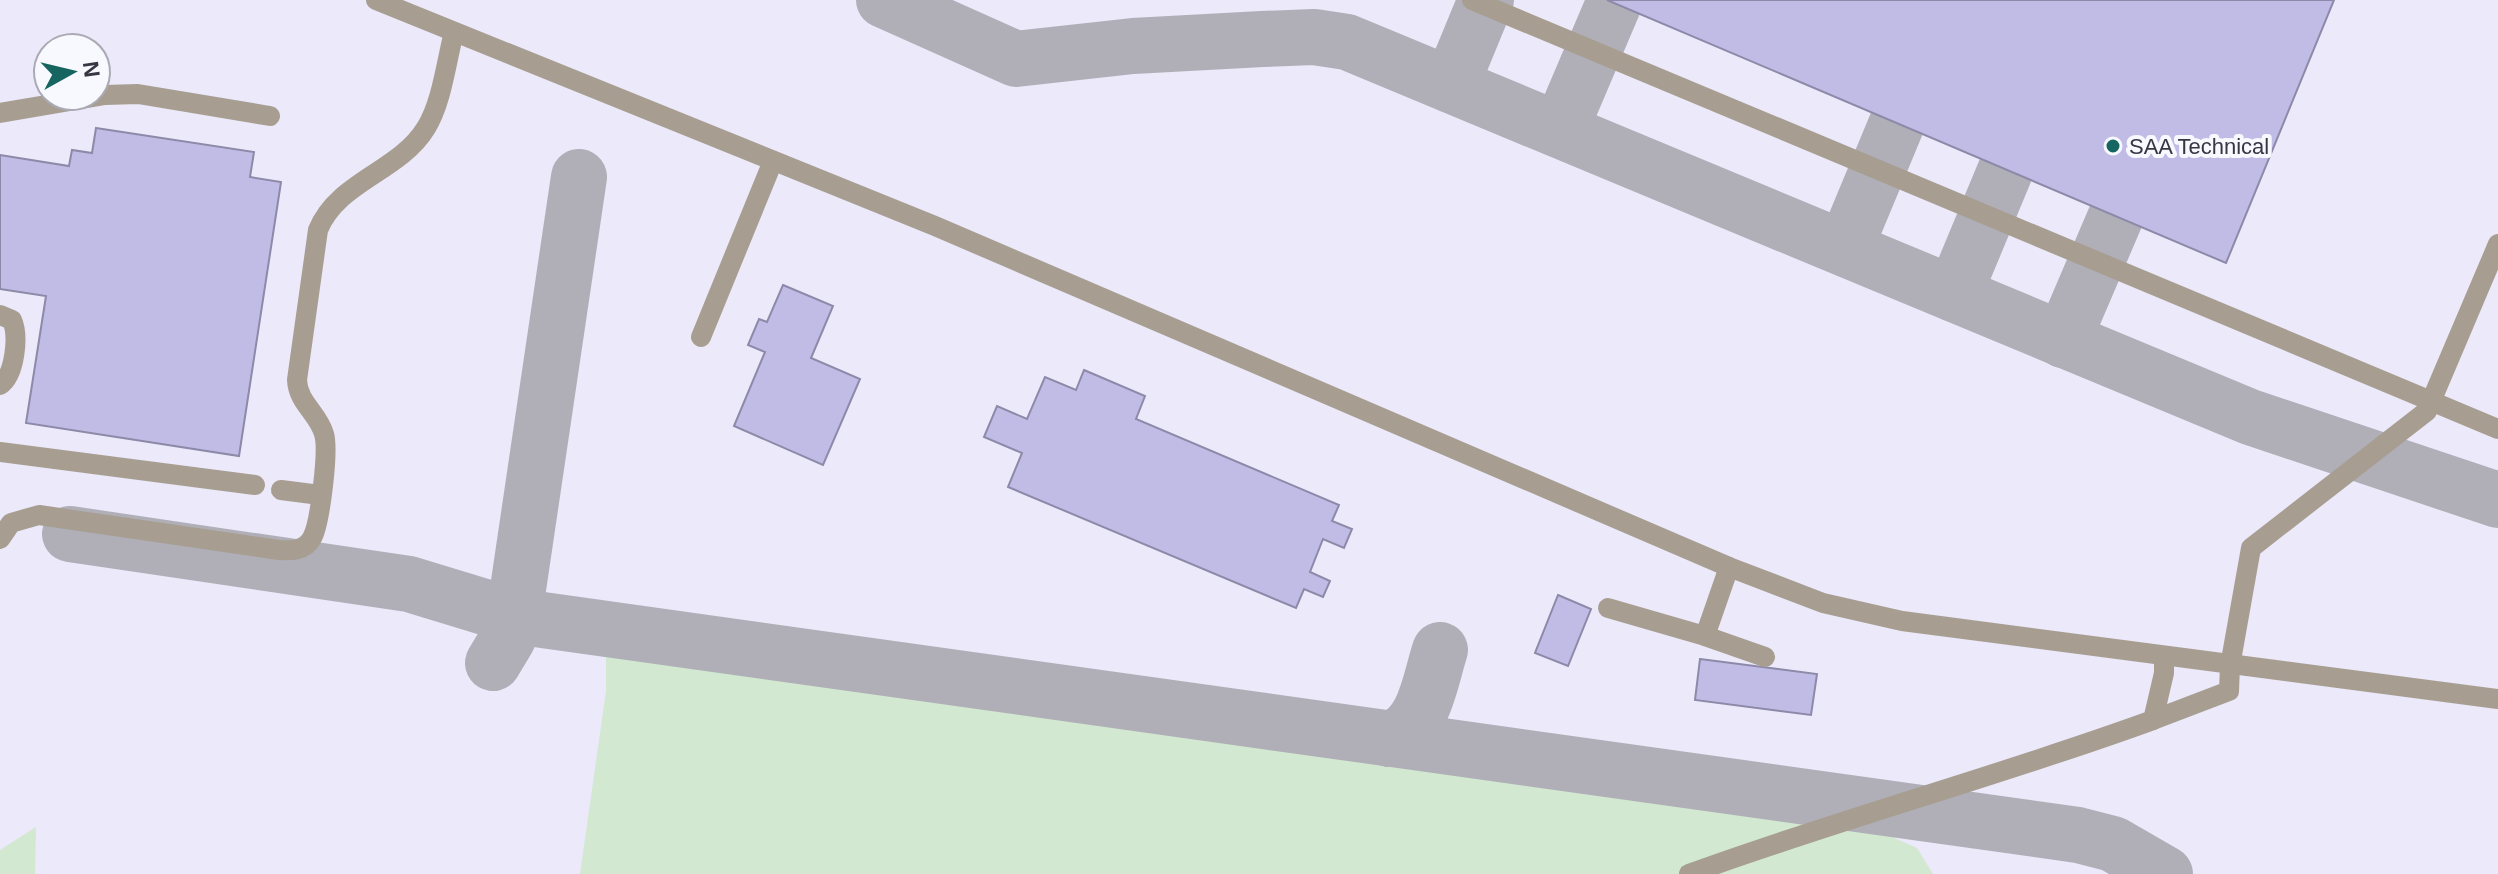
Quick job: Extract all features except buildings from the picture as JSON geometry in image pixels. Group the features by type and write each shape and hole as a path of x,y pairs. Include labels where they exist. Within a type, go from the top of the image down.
{"lane":[{"path":"376,0 935,226 1729,567 1862,614 2230,666 2498,699"},
{"path":"1472,0 2498,429"},
{"path":"0,539 11,523 39,515 291,551 301,548 311,539 327,460 324,434 301,398 297,380 318,230 325,214 344,194 425,131 434,112 454,32"},
{"path":"0,113 105,95 138,94 270,116"},
{"path":"701,337 773,161"},
{"path":"1689,874 1806,831 1890,809 2153,720 2229,691 2230,666 2251,548 2419,419 2433,402 2498,244"},
{"path":"0,315 12,320 15,329 11,373 0,385"},
{"path":"0,452 255,485"},
{"path":"281,490 320,495"},
{"path":"1705,636 1729,567"},
{"path":"1608,608 1765,657"},
{"path":"2153,720 2164,673 2164,656"}],"shaded area":[{"path":"0,0 2498,0 2498,874 0,874"}],"green space":[{"path":"606,657 1351,756 1890,836 1917,848 1933,874 580,874 606,691"},
{"path":"36,827 35,874 0,874 0,850"}],"taxiway":[{"path":"884,0 1016,59 1133,46 1262,39 1314,37 1347,42 2250,417 2498,500"},
{"path":"1451,85 1486,0"},
{"path":"1560,130 1614,3"},
{"path":"1845,248 1897,123"},
{"path":"1954,294 2006,169"},
{"path":"493,663 508,638 514,616 579,177"},
{"path":"2063,340 2116,216"},
{"path":"70,534 409,584 514,616 2078,835 2113,844 2165,874"},
{"path":"1389,739 1411,726 1418,715 1440,650"}],"place":[{"name":"SAA Technical","path":"2113,146"}]}
